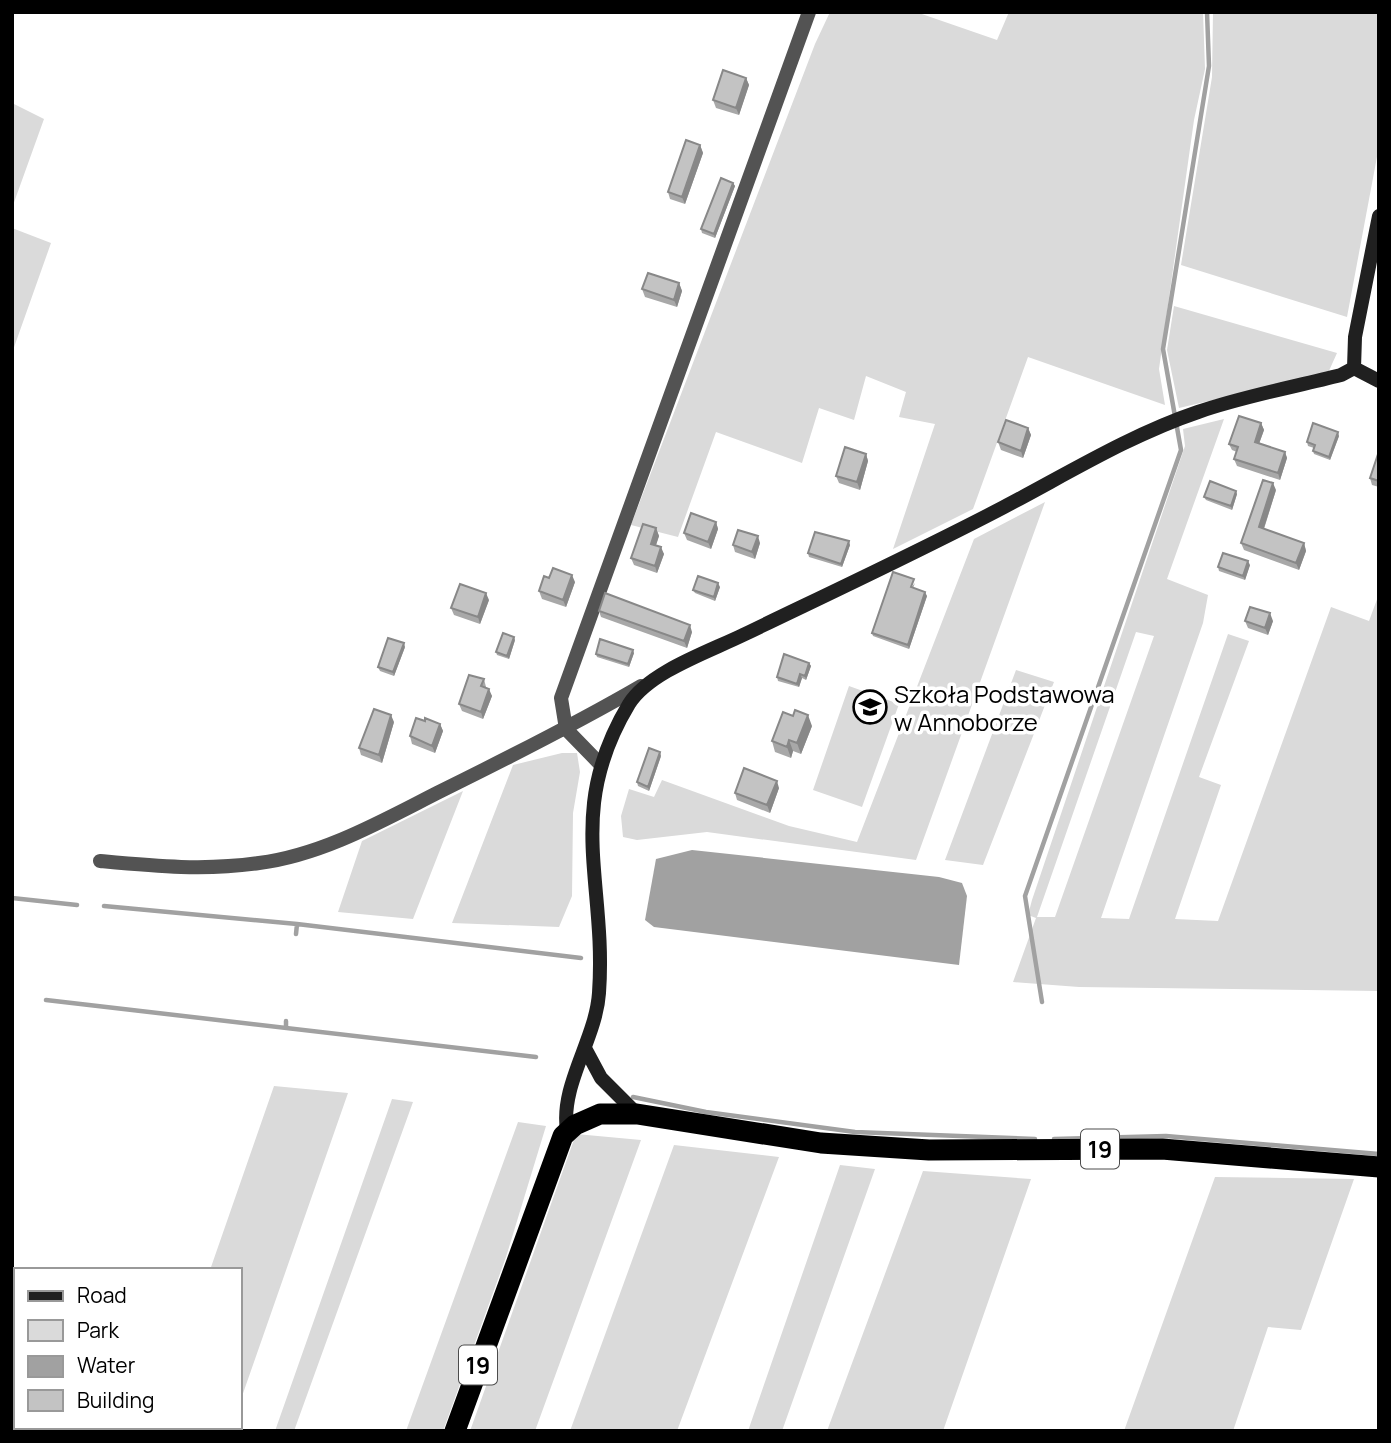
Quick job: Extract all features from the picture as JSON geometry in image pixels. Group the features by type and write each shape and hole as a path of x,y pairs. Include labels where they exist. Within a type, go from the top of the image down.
{"highway":[{"name":"19","path":"455,1431 513,1266 568,1130 600,1114 637,1114 821,1143 929,1150 1163,1149 1379,1167"}],"street":[{"path":"600,764 566,729 561,705 568,676 809,12"},
{"path":"1354,368 1354,337 1379,216"},
{"path":"100,861 166,868 214,868 262,863 299,854 368,828 566,729 641,686 921,550 1177,420 1341,375 1354,368"},
{"path":"1354,368 1379,381"},
{"path":"568,1130 569,1092 586,1050 598,1008 601,959 591,808 600,764 641,686"},
{"path":"586,1050 601,1078 637,1114"}],"green space":[{"path":"830,12 916,12 997,40 1009,12 1203,12 1205,69 1194,120 1159,369 1165,405 1028,357 973,509 893,549 935,424 899,417 906,392 866,376 854,420 819,408 802,463 716,432 678,537 631,525 815,44"},
{"path":"1213,12 1379,12 1379,146 1347,317 1181,265 1212,77"},
{"path":"12,103 44,119 12,208"},
{"path":"12,228 51,243 12,353"},
{"path":"1174,306 1337,353 1328,373 1179,408 1167,350"},
{"path":"1224,419 1167,579 1208,595 1203,623 1101,918 1129,919 1228,634 1249,641 1199,777 1221,785 1175,919 1218,921 1331,607 1369,621 1379,594 1379,991 1079,987 1013,982 1036,918 1028,915 1032,900 1185,446 1183,429","holes":["1136,632 1154,636 1055,917 1037,917"]},
{"path":"1045,502 916,860 707,832 637,840 623,837 621,816 629,789 654,797 662,780 789,826 857,842 974,539"},
{"path":"1016,670 1054,682 983,865 945,860"},
{"path":"849,686 899,704 862,807 813,790"},
{"path":"562,753 577,753 580,772 573,813 572,896 559,927 452,923 513,765"},
{"path":"463,791 413,919 338,912 362,841"},
{"path":"274,1086 348,1093 242,1396 242,1268 211,1268"},
{"path":"392,1099 413,1102 294,1431 275,1431"},
{"path":"518,1122 546,1126 506,1257 443,1431 406,1431"},
{"path":"576,1134 641,1140 535,1431 470,1431"},
{"path":"674,1145 779,1157 677,1431 570,1431"},
{"path":"840,1165 875,1169 782,1431 748,1431"},
{"path":"923,1171 1031,1179 943,1431 827,1431"},
{"path":"1215,1177 1354,1179 1301,1330 1268,1327 1233,1431 1124,1431"},
{"path":"154,1429 230,1429 230,1431"}],"water":[{"path":"692,850 939,877 962,883 967,896 959,965 654,927 645,920 656,859"}],"building":[{"path":"723,70 746,78 736,108 713,100"},
{"path":"686,140 700,145 682,197 668,192"},
{"path":"721,178 733,183 714,234 701,229"},
{"path":"648,273 679,283 674,300 642,289"},
{"path":"1239,416 1261,423 1255,442 1285,452 1278,473 1234,459 1238,447 1229,444"},
{"path":"1006,420 1028,428 1021,451 998,442"},
{"path":"1313,423 1338,432 1329,457 1313,451 1315,445 1307,442"},
{"path":"845,447 866,454 857,482 836,476"},
{"path":"1379,455 1379,481 1370,478"},
{"path":"1263,480 1273,483 1259,527 1304,543 1296,563 1241,543"},
{"path":"1210,481 1236,491 1231,506 1204,497"},
{"path":"691,513 716,522 708,542 684,533"},
{"path":"643,524 656,528 651,544 661,547 655,566 631,558"},
{"path":"738,530 758,536 752,552 733,545"},
{"path":"815,532 849,541 841,564 808,553"},
{"path":"1223,553 1248,561 1243,576 1218,567"},
{"path":"553,568 572,575 563,600 539,591 544,576 549,578"},
{"path":"893,572 914,579 911,587 925,592 908,645 872,633"},
{"path":"698,576 718,583 714,597 693,590"},
{"path":"460,584 486,593 478,617 451,608"},
{"path":"605,593 690,625 684,641 599,611"},
{"path":"1250,607 1270,613 1265,628 1245,621"},
{"path":"503,633 514,637 507,656 496,652"},
{"path":"388,638 404,643 393,672 378,667"},
{"path":"600,639 633,650 628,664 596,654"},
{"path":"784,654 809,663 805,676 800,674 797,684 777,677"},
{"path":"469,675 484,679 481,686 489,689 481,712 459,704"},
{"path":"374,709 391,715 379,755 359,748"},
{"path":"795,710 808,715 797,743 789,740 787,747 772,741 783,712 793,716"},
{"path":"416,718 425,721 425,718 440,724 432,746 410,736"},
{"path":"649,748 660,752 648,787 637,782"},
{"path":"744,768 777,781 767,805 735,793"}],"waterway":[{"path":"1042,1002 1025,896 1181,450 1163,349 1209,66 1207,12"},
{"path":"12,898 77,905"},
{"path":"104,906 297,924 581,958"},
{"path":"296,934 297,924"},
{"path":"46,1000 536,1057"},
{"path":"286,1021 286,1028"},
{"path":"633,1097 706,1112 855,1132 1035,1139"},
{"path":"1054,1139 1166,1136 1379,1154"}],"place":[{"name":"Szkoła Podstawowa w Annoborze","path":"870,707"}]}
